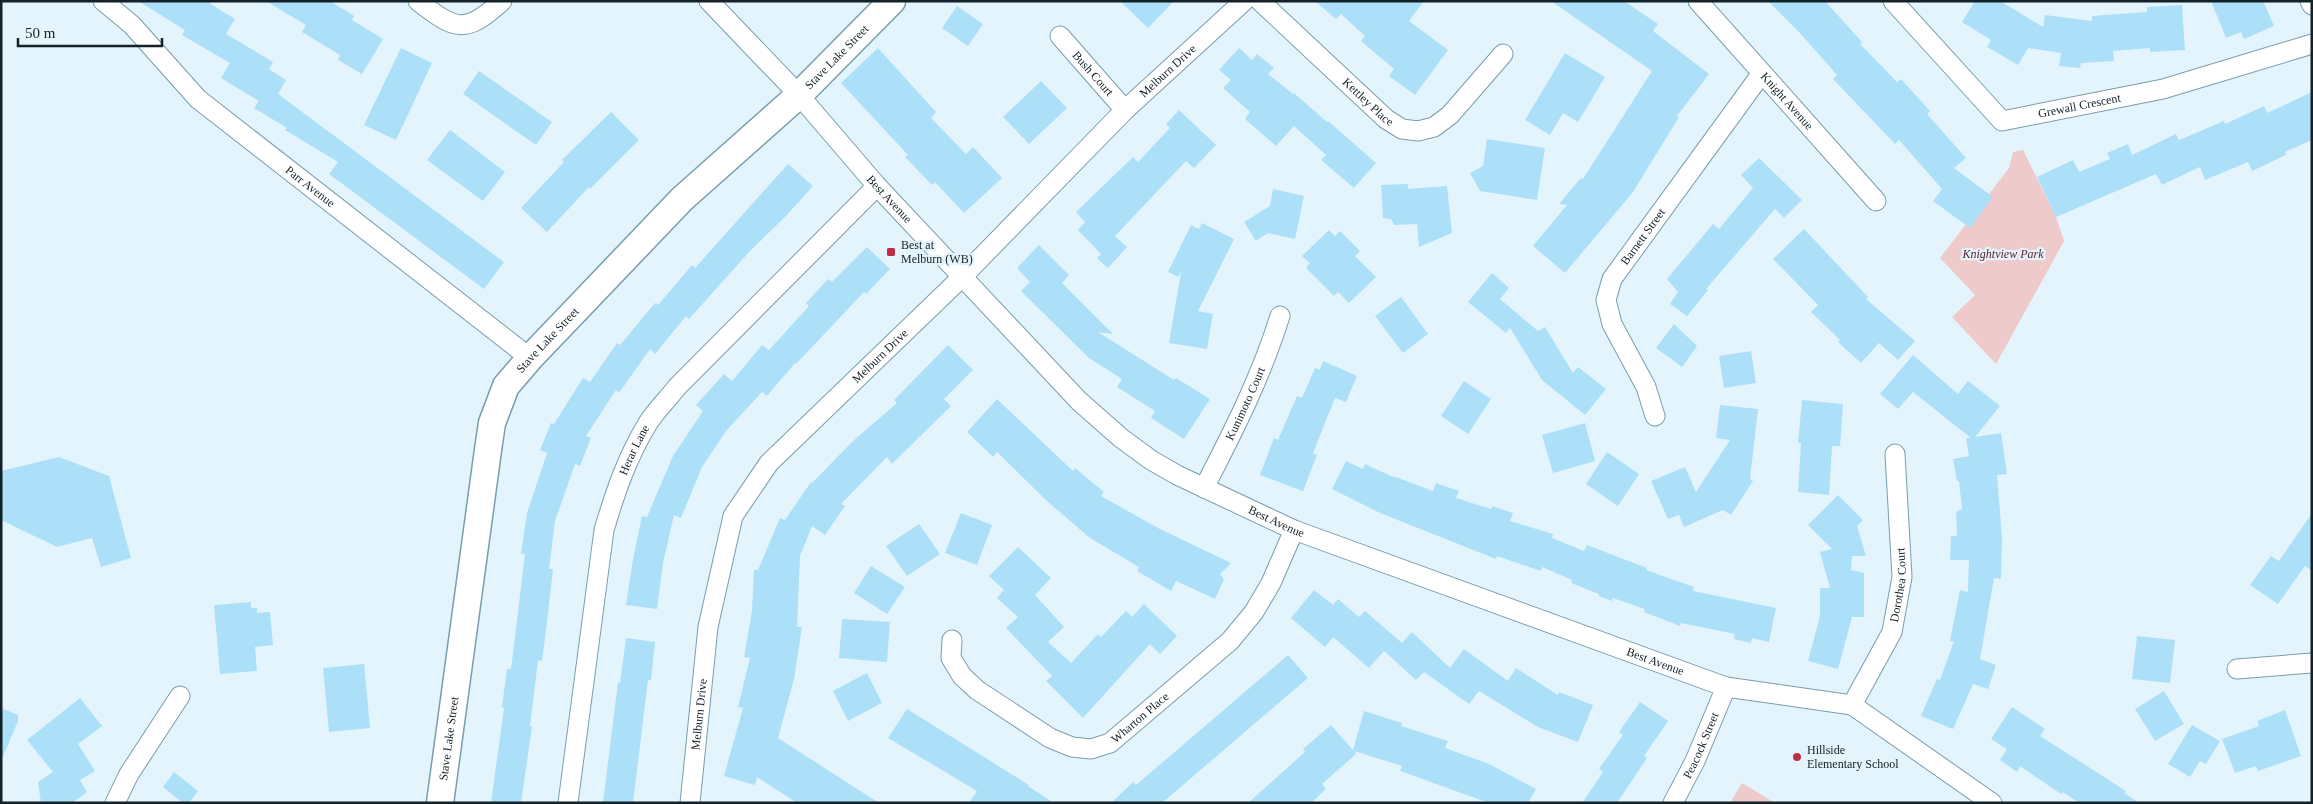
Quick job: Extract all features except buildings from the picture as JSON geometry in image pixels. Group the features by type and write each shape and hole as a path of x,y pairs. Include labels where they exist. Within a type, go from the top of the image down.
{"main road":[{"name":"Stave Lake Street","path":"440,803 492,423 506,386 530,358 682,199 799,95 892,1"}],"street":[{"name":"Parr Avenue","path":"103,1 132,25 198,100 530,358"},
{"path":"418,1 444,21 454,25 469,24 485,17 502,1"},
{"name":"Best Avenue","path":"709,1 799,95 877,186 1079,401 1120,438 1152,460 1204,488 1294,530 1726,687 1852,705 1992,803"},
{"name":"Melburn Drive","path":"690,803 708,627 733,516 769,463 962,277 1125,110 1244,1"},
{"name":"Kettley Place","path":"1260,1 1386,119 1402,129 1418,131 1434,127 1450,115 1503,54"},
{"name":"Knight Avenue","path":"1698,1 1876,201"},
{"name":"Grewall Crescent","path":"1893,1 2002,121 2163,89 2312,44"},
{"path":"2310,1 2312,6"},
{"name":"Bush Court","path":"1060,36 1125,110"},
{"name":"Barnett Street","path":"1655,416 1646,387 1612,324 1606,300 1612,279 1762,73"},
{"name":"Herar Lane","path":"568,803 604,530 616,489 631,453 649,422 677,387 877,186"},
{"name":"Kunimoto Court","path":"1204,488 1240,418 1267,359 1280,316"},
{"name":"Dorothea Court","path":"1852,705 1892,632 1902,578 1895,454"},
{"name":"Wharton Place","path":"952,640 951,658 962,676 977,690 1050,738 1072,747 1091,749 1110,743 1230,640 1254,612 1271,583 1294,530"},
{"path":"2236,669 2312,663"},
{"name":"Peacock Street","path":"1673,803 1695,761 1726,687"},
{"path":"115,803 129,774 180,696"}],"green space":[{"name":"Knightview Park","path":"2023,150 2056,217 2064,241 1996,364 1952,317 1975,295 1940,258 2009,168 2013,152"},
{"path":"1742,783 1775,803 1730,803"}],"place":[{"name":"Best at Melburn (WB)","path":"891,252"},
{"name":"Hillside Elementary School","path":"1797,757"}]}
